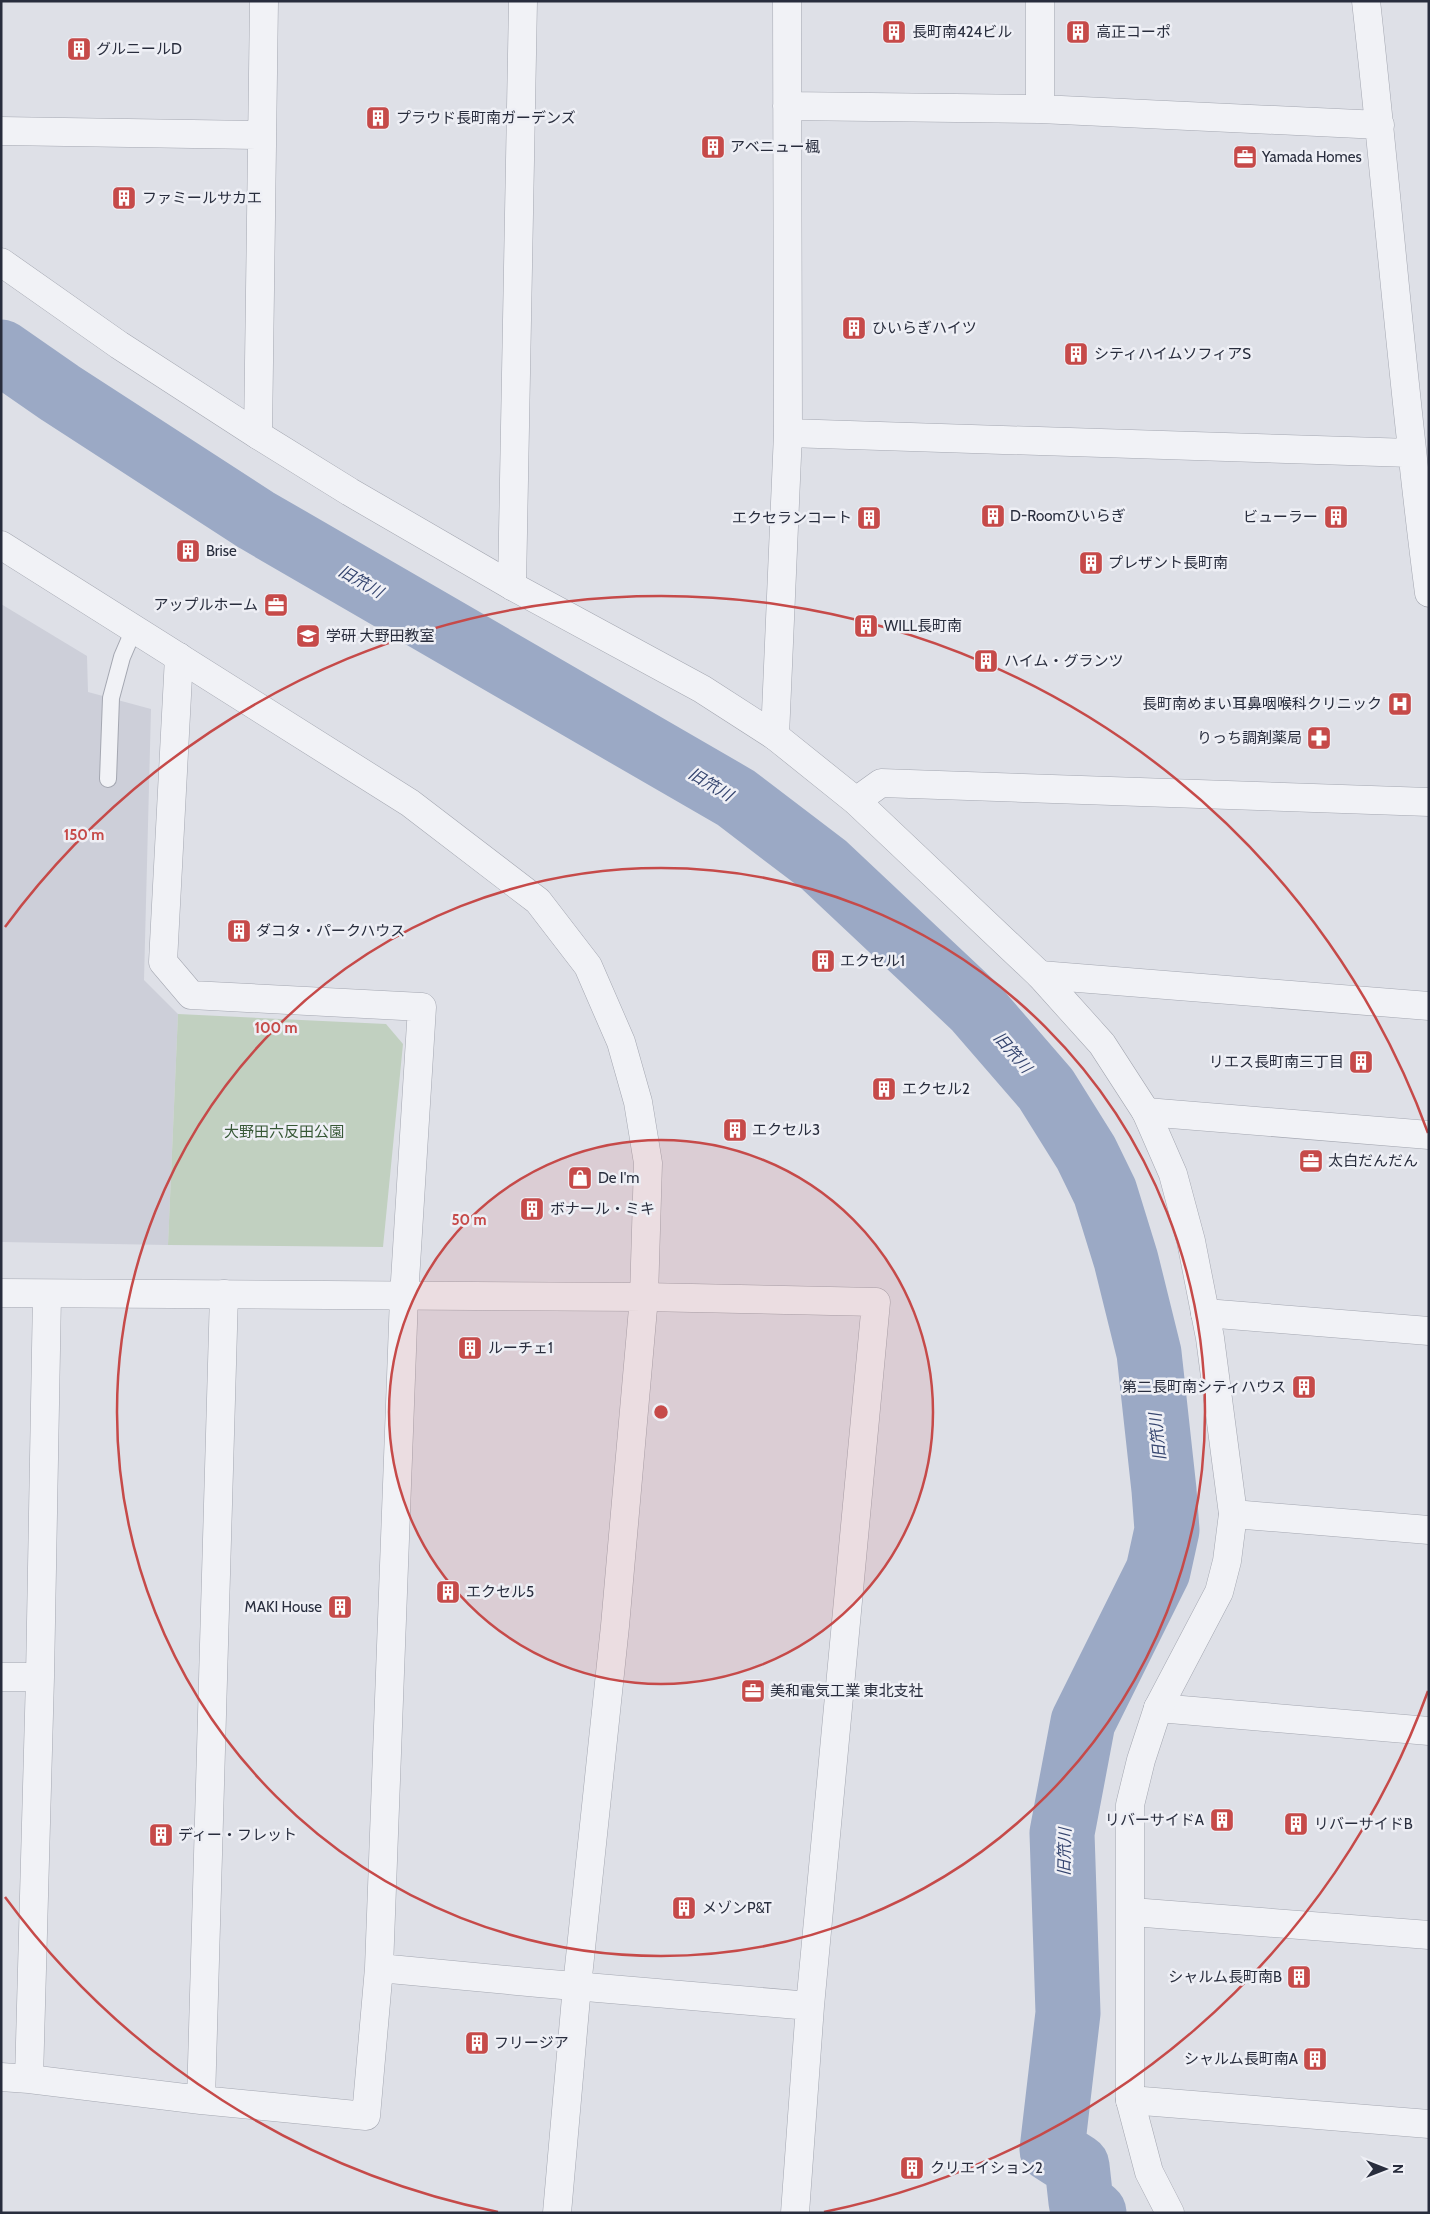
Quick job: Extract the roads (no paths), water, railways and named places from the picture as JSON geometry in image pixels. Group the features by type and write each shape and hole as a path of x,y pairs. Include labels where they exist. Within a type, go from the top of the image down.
{"street":[{"path":"258,435 264,1"},
{"path":"512,586 523,1"},
{"path":"775,736 788,433 787,1"},
{"path":"1040,1 1040,108"},
{"path":"1366,1 1380,125 1411,453 1429,593"},
{"path":"787,106 1040,108 1380,125"},
{"path":"1,131 262,135"},
{"path":"1,262 119,345 350,492 512,586 702,689 775,736 856,801 1040,975 1102,1044 1146,1112 1173,1174 1191,1241 1212,1348 1232,1514 1227,1560 1219,1592 1158,1708 1141,1760 1130,1805 1132,1912 1130,2100 1149,2172 1170,2213"},
{"path":"788,433 1411,453"},
{"path":"1,544 410,803 538,902 588,966 621,1042 644,1132 648,1163 644,1297 615,1626 577,1986 558,2213"},
{"path":"1,2077 201,2100 366,2116 379,1968 404,1297 422,1007 191,995 163,962 179,657"},
{"path":"856,801 881,783 1429,802"},
{"path":"1040,975 1429,1006"},
{"path":"1146,1112 1429,1136"},
{"path":"1,1293 47,1295 224,1294 404,1297 644,1297 876,1302 810,2006 795,2213"},
{"path":"201,2100 224,1294"},
{"path":"29,2079 40,1677 47,1295"},
{"path":"1205,1313 1429,1331"},
{"path":"1232,1514 1429,1530"},
{"path":"1,1677 40,1677"},
{"path":"1158,1708 1429,1731"},
{"path":"1132,1912 1429,1935"},
{"path":"379,1968 810,2006"},
{"path":"1130,2100 1429,2124"}],"lane":[{"path":"108,779 111,698 122,656 134,629"}],"waterway":[{"name":"旧笊川","path":"1,352 60,393 256,520 736,798 824,865 975,1007 1046,1089 1086,1153 1105,1192 1126,1260 1149,1353 1167,1530 1158,1571 1083,1722 1062,1833 1068,2013 1052,2150 1077,2166 1081,2202 1094,2213"}],"place":[{"name":"長町南424ビル","path":"894,32"},
{"name":"高正コーポ","path":"1078,32"},
{"name":"グルニールD","path":"79,49"},
{"name":"プラウド長町南ガーデンズ","path":"378,118"},
{"name":"アベニュー楓","path":"713,147"},
{"name":"Yamada Homes","path":"1245,157"},
{"name":"ファミールサカエ","path":"124,198"},
{"name":"ひいらぎハイツ","path":"854,328"},
{"name":"シティハイムソフィアS","path":"1076,354"},
{"name":"D-Roomひいらぎ","path":"993,516"},
{"name":"ビューラー","path":"1336,517"},
{"name":"エクセランコート","path":"869,518"},
{"name":"Brise","path":"188,551"},
{"name":"プレザント長町南","path":"1091,563"},
{"name":"アップルホーム","path":"276,605"},
{"name":"WILL長町南","path":"866,626"},
{"name":"学研 大野田教室","path":"308,636"},
{"name":"ハイム・グランツ","path":"986,661"},
{"name":"長町南めまい耳鼻咽喉科クリニック","path":"1400,704"},
{"name":"りっち調剤薬局","path":"1319,738"},
{"name":"ダコタ・パークハウス","path":"239,931"},
{"name":"エクセル1","path":"823,961"},
{"name":"リエス長町南三丁目","path":"1361,1062"},
{"name":"エクセル2","path":"884,1089"},
{"name":"エクセル3","path":"735,1130"},
{"name":"太白だんだん","path":"1311,1161"},
{"name":"De I'm","path":"580,1178"},
{"name":"ボナール・ミキ","path":"532,1209"},
{"name":"ルーチェ1","path":"470,1348"},
{"name":"第二長町南シティハウス","path":"1304,1387"},
{"name":"エクセル5","path":"448,1592"},
{"name":"MAKI House","path":"340,1607"},
{"name":"美和電気工業 東北支社","path":"753,1691"},
{"name":"リバーサイドA","path":"1222,1820"},
{"name":"リバーサイドB","path":"1296,1824"},
{"name":"ディー・フレット","path":"161,1835"},
{"name":"メゾンP&T","path":"684,1908"},
{"name":"シャルム長町南B","path":"1299,1977"},
{"name":"フリージア","path":"477,2043"},
{"name":"シャルム長町南A","path":"1315,2059"},
{"name":"クリエイション2","path":"912,2168"}],"park label":[{"name":"大野田六反田公園","path":"284,1132"}]}
